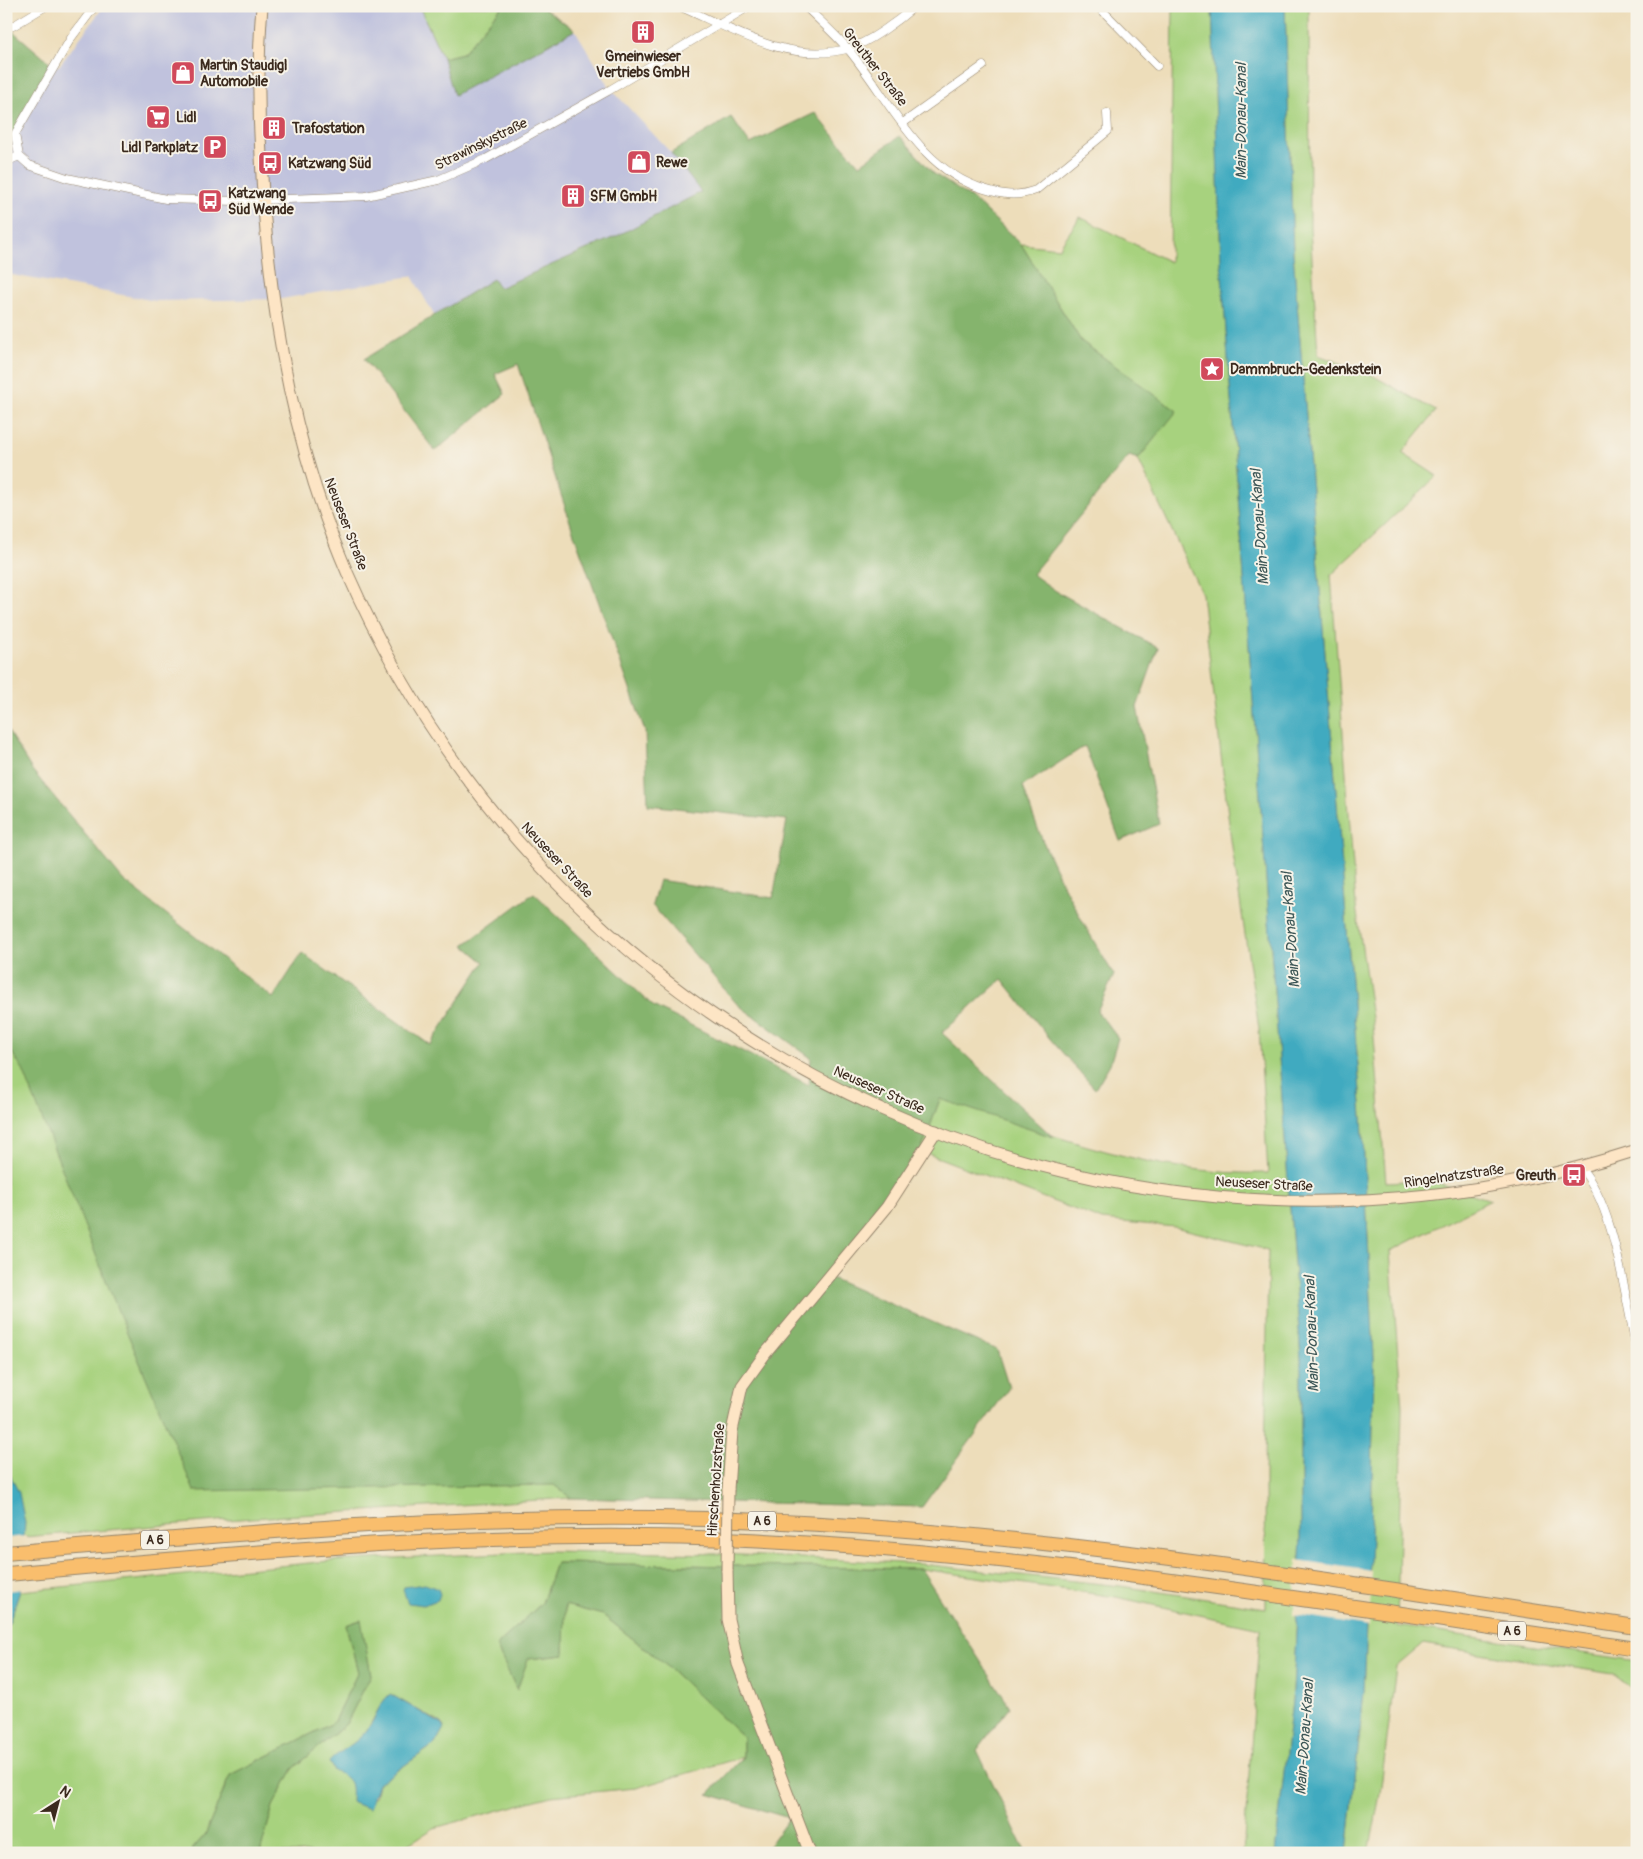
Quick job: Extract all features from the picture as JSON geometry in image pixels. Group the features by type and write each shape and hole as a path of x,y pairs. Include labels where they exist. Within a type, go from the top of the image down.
{"highway":[{"name":"A 6","path":"6,1553 418,1522 569,1518 705,1519 934,1531 1083,1546 1388,1589 1637,1627"},
{"name":"A 6","path":"6,1574 416,1542 565,1537 731,1539 924,1551 1072,1568 1637,1649"}],"main road":[{"name":"Neuseser Straße","path":"262,6 259,81 262,200 279,337 299,434 317,494 345,568 378,636 409,692 465,776 519,842 568,895 621,944 686,996 743,1036 794,1066 854,1097 936,1131 1002,1154 1071,1173 1126,1185 1196,1195 1262,1200 1391,1200"},
{"name":"Hirschenholzstraße","path":"810,1853 738,1664 728,1619 728,1490 732,1431 742,1386 765,1354 887,1208 936,1131"},
{"name":"Ringelnatzstraße","path":"1391,1200 1507,1183 1580,1167 1637,1150"}],"street":[{"path":"13,26 46,6"},
{"path":"6,162 19,156 15,134 71,38 94,6"},
{"path":"679,6 766,45 796,53 848,49 890,27 915,6"},
{"name":"Strawinskystraße","path":"19,156 29,164 67,178 166,199 262,200 366,196 438,180 486,159 600,96 750,6"},
{"name":"Greuther Straße","path":"805,6 848,49 902,123 936,163 955,178 1002,195 1021,195 1036,190 1108,131 1107,113"},
{"path":"1098,6 1157,66"},
{"name":"Greuther Straße","path":"902,123 983,66"},
{"path":"1580,1167 1588,1176 1606,1220 1620,1264 1637,1349"}],"shaded area":[{"path":"104,6 419,6 443,58 454,94 575,30 611,89 671,153 701,192 617,236 498,288 493,279 434,315 412,276 281,299 156,301 6,274 6,146 50,63 59,66"}],"green space":[{"path":"419,6 502,6 463,53 443,58"},
{"path":"502,6 541,6 575,30 454,95 443,58 463,53"},
{"path":"1173,6 1212,6 1221,262 1301,1359 1301,1537 1293,1691 1275,1853 1243,1853 1260,1628 1116,1597 921,1569 556,1563 542,1603 496,1646 517,1689 528,1659 564,1655 565,1605 603,1615 667,1666 743,1737 743,1757 636,1788 551,1796 434,1828 394,1853 260,1853 273,1806 293,1769 346,1724 371,1675 360,1620 346,1625 358,1672 333,1723 230,1775 205,1835 189,1853 6,1853 6,1631 20,1591 330,1561 548,1551 722,1554 921,1564 1120,1586 1266,1608 1265,1478 1268,1250 1175,1227 1102,1220 921,1151 940,1099 1060,1138 1142,1160 1183,1168 1225,1172 1268,1173 1259,1029 1231,840 1202,594 1138,459 1176,411 1081,341 1021,244 1059,248 1080,217 1170,262","holes":["390,1694 441,1723 444,1727 435,1744 378,1784 375,1798 352,1785 334,1757 362,1737 380,1706"]},
{"path":"1285,6 1309,6 1310,227 1318,355 1370,374 1436,411 1402,453 1437,476 1331,575 1356,906 1373,1025 1386,1182 1429,1180 1491,1200 1390,1251 1402,1407 1397,1626 1637,1661 1637,1692 1613,1674 1423,1644 1396,1667 1380,1794 1369,1853 1347,1853 1364,1692 1371,1538 1374,1359 1362,1117 1293,253"},
{"path":"1589,6 1637,6 1637,14 1614,13"},
{"path":"6,20 8,27 50,63 6,146"},
{"path":"815,113 859,165 900,136 933,173 974,200 1021,244 1081,341 1177,411 1138,459 1129,456 1032,574 1056,591 1158,648 1137,707 1159,824 1120,841 1085,746 1023,786 1051,860 1087,929 1114,975 1097,1011 1118,1038 1110,1064 1095,1089 1051,1040 1002,979 942,1033 1053,1137 940,1099 921,1151 885,1205 826,1276 997,1350 1009,1388 922,1507 571,1498 554,1485 194,1491 118,1311 23,1070 6,1043 6,728 32,770 123,880 273,998 302,953 430,1045 484,962 464,945 534,893 653,1006 809,1085 811,1058 737,1004 652,905 659,880 773,898 787,820 648,805 645,731 573,531 518,364 495,374 505,394 435,451 364,359 493,279 499,288 617,236 701,192 671,153 731,117 750,144"},
{"path":"6,1043 23,1070 571,1498 252,1518 24,1537 24,1518 20,1501 6,1467"},
{"path":"556,1563 921,1569 1010,1707 977,1750 1026,1853 764,1853 789,1818 708,1794 743,1757 743,1737 667,1666 603,1615 565,1605 564,1655 528,1659 517,1690 496,1646 542,1603"},
{"path":"361,1620 371,1675 346,1724 293,1769 273,1806 260,1853 189,1853 205,1835 230,1775 333,1723 358,1672 346,1625"}],"water":[{"name":"Main-Donau-Kanal","path":"1212,6 1285,6 1293,253 1362,1117 1374,1359 1371,1538 1364,1692 1347,1853 1275,1853 1293,1691 1301,1537 1301,1359 1221,262"},
{"path":"6,1467 19,1493 25,1523 20,1591 6,1631"},
{"path":"425,1584 438,1589 440,1594 438,1600 423,1605 408,1603 403,1590 404,1587"},
{"path":"390,1694 441,1724 444,1728 435,1744 378,1784 369,1809 351,1802 350,1782 334,1771 329,1762 362,1736 370,1726 382,1703"}],"pier":[{"path":"26,1536 23,1589 6,1591 6,1538"},
{"path":"1297,1560 1372,1571 1369,1627 1294,1615"}],"place":[{"name":"Gmeinwieser Vertriebs GmbH","path":"643,32"},
{"name":"Martin Staudigl Automobile","path":"183,73"},
{"name":"Lidl","path":"158,117"},
{"name":"Trafostation","path":"274,128"},
{"name":"Lidl Parkplatz","path":"215,147"},
{"name":"Rewe","path":"639,162"},
{"name":"Katzwang Süd","path":"270,163"},
{"name":"SFM GmbH","path":"573,196"},
{"name":"Katzwang Süd Wende","path":"210,201"},
{"name":"Dammbruch-Gedenkstein","path":"1212,369"},
{"name":"Greuth","path":"1574,1175"}]}
